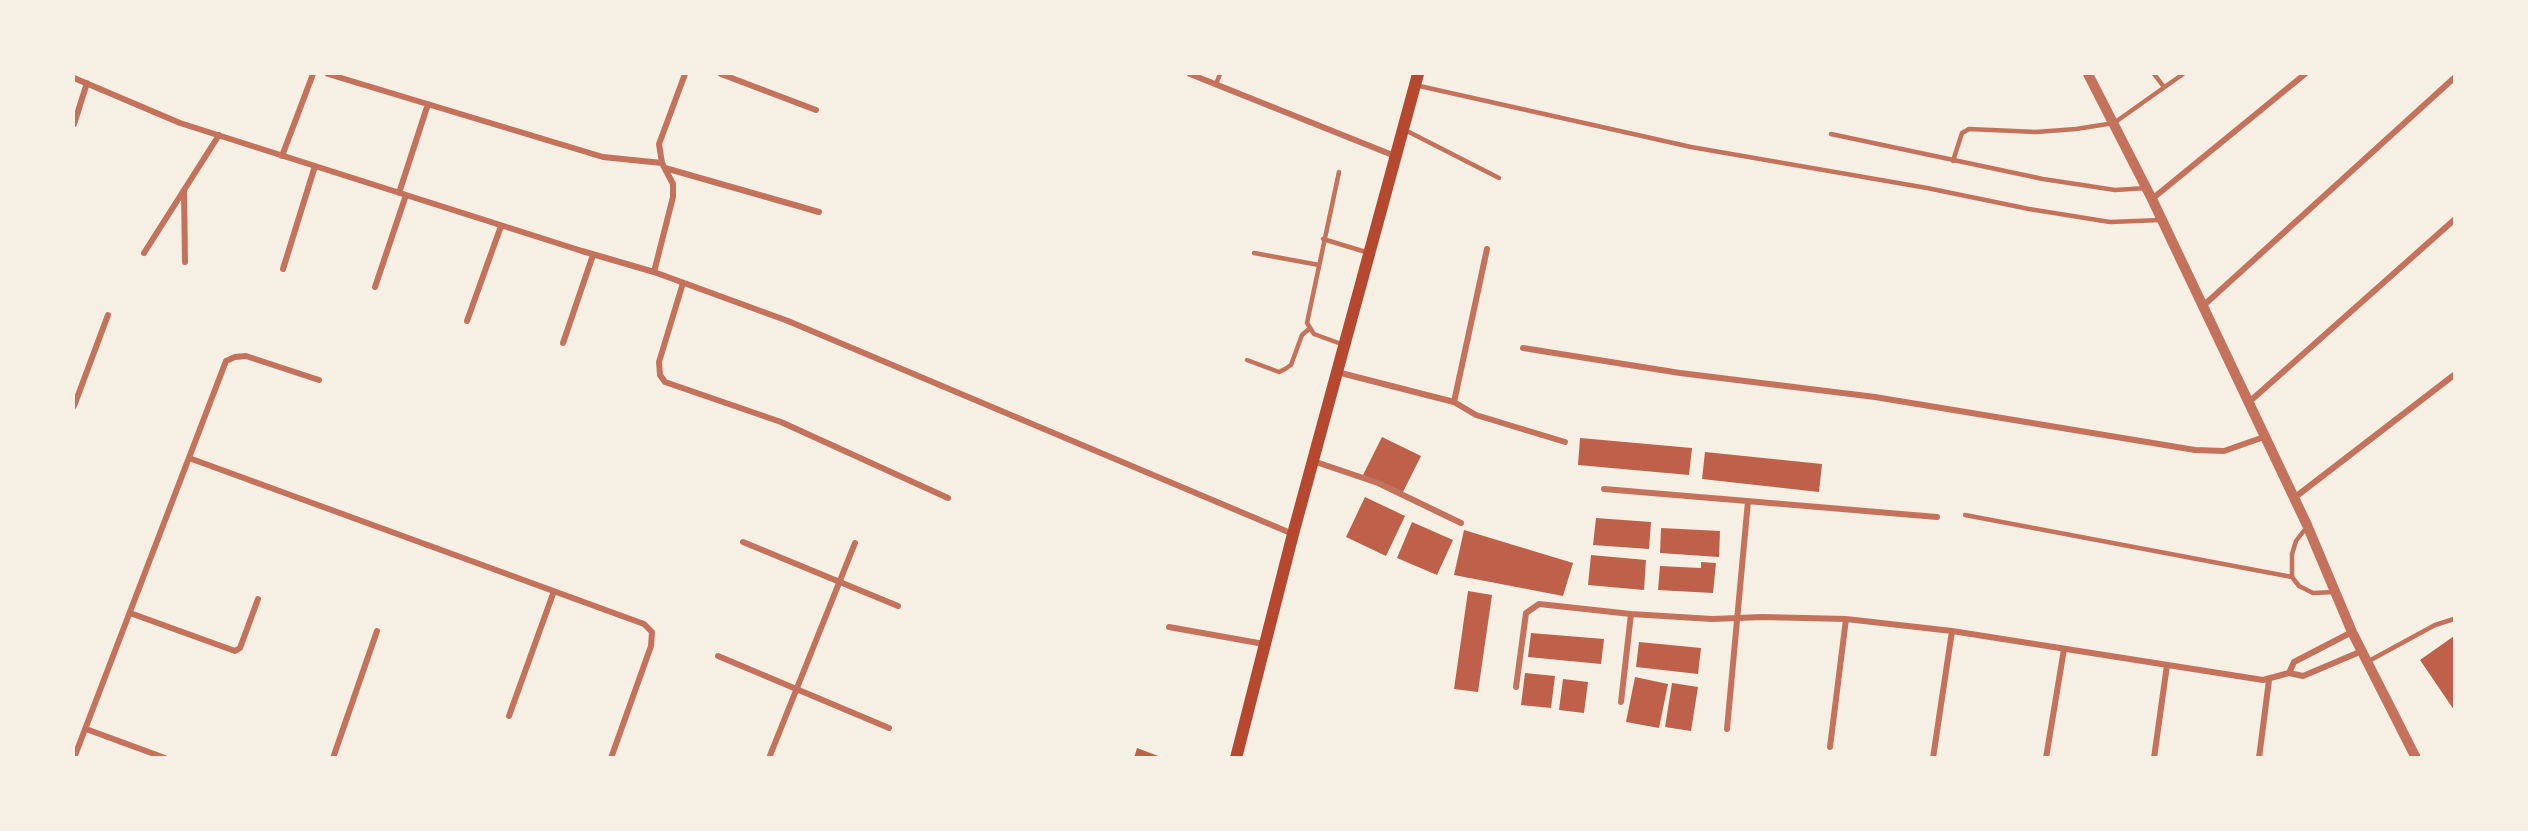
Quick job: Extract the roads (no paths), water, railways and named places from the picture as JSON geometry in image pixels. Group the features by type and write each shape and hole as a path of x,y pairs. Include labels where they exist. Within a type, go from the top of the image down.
{"main road":[{"path":"1236,758 1293,534 1402,128 1417,80"}],"street":[{"path":"282,156 313,74"},
{"path":"328,74 603,157 663,166 819,212"},
{"path":"654,272 673,184 663,166 659,144 685,74"},
{"path":"721,74 816,110"},
{"path":"1190,74 1395,156"},
{"path":"2088,74 2152,199 2307,525 2352,632 2416,758"},
{"path":"2152,199 2305,74"},
{"path":"74,78 180,123 593,255 654,272 788,321 1293,534"},
{"path":"2203,306 2454,78"},
{"path":"74,124 87,83"},
{"path":"399,193 428,104"},
{"path":"144,253 219,135"},
{"path":"283,269 315,166"},
{"path":"184,190 185,262"},
{"path":"375,286 406,195"},
{"path":"2248,403 2454,220"},
{"path":"467,321 501,226"},
{"path":"1454,402 1486,249"},
{"path":"563,343 593,255"},
{"path":"683,283 659,362 660,375 665,382 781,422 948,498"},
{"path":"74,406 108,315"},
{"path":"1524,348 1680,373 1875,398 2195,450 2224,451 2264,436"},
{"path":"74,758 226,361 246,356 319,380"},
{"path":"1337,372 1454,402 1476,415 1565,442"},
{"path":"2294,498 2454,375"},
{"path":"189,458 644,624 652,632 651,646 611,758"},
{"path":"1313,461 1378,483 1461,524"},
{"path":"1604,489 1937,517"},
{"path":"1727,729 1748,501"},
{"path":"743,542 898,606"},
{"path":"769,758 855,543"},
{"path":"509,716 554,591"},
{"path":"130,613 236,651 240,648 258,599"},
{"path":"1516,687 1526,613 1530,608 1539,604 1712,620 1774,617 1846,620 1952,631 2269,680 2289,673 2303,676 2362,651"},
{"path":"1621,702 1631,614"},
{"path":"1830,747 1846,620"},
{"path":"1168,627 1265,644"},
{"path":"333,758 377,631"},
{"path":"1933,758 1952,631"},
{"path":"2289,673 2294,662 2352,632"},
{"path":"2046,758 2064,649"},
{"path":"718,656 889,728"},
{"path":"2154,758 2167,665"},
{"path":"2259,758 2269,680"},
{"path":"86,729 165,758"}],"lane":[{"path":"1216,84 1220,74"},
{"path":"2154,74 2164,87"},
{"path":"1953,161 1962,133 1969,129 2036,132 2114,123 2184,74"},
{"path":"1417,80 1691,147 2110,222 2161,220"},
{"path":"1402,128 1499,178"},
{"path":"1831,134 2077,185 2115,190 2146,188"},
{"path":"1339,172 1307,323 1314,334 1344,345"},
{"path":"1323,239 1369,253"},
{"path":"1254,253 1319,265"},
{"path":"1247,360 1279,372 1285,369 1291,365 1302,335 1309,329"},
{"path":"1965,515 2292,577"},
{"path":"2307,525 2296,541 2292,554 2292,577 2299,586 2313,592 2335,592"},
{"path":"2367,662 2435,625 2454,619"}]}
